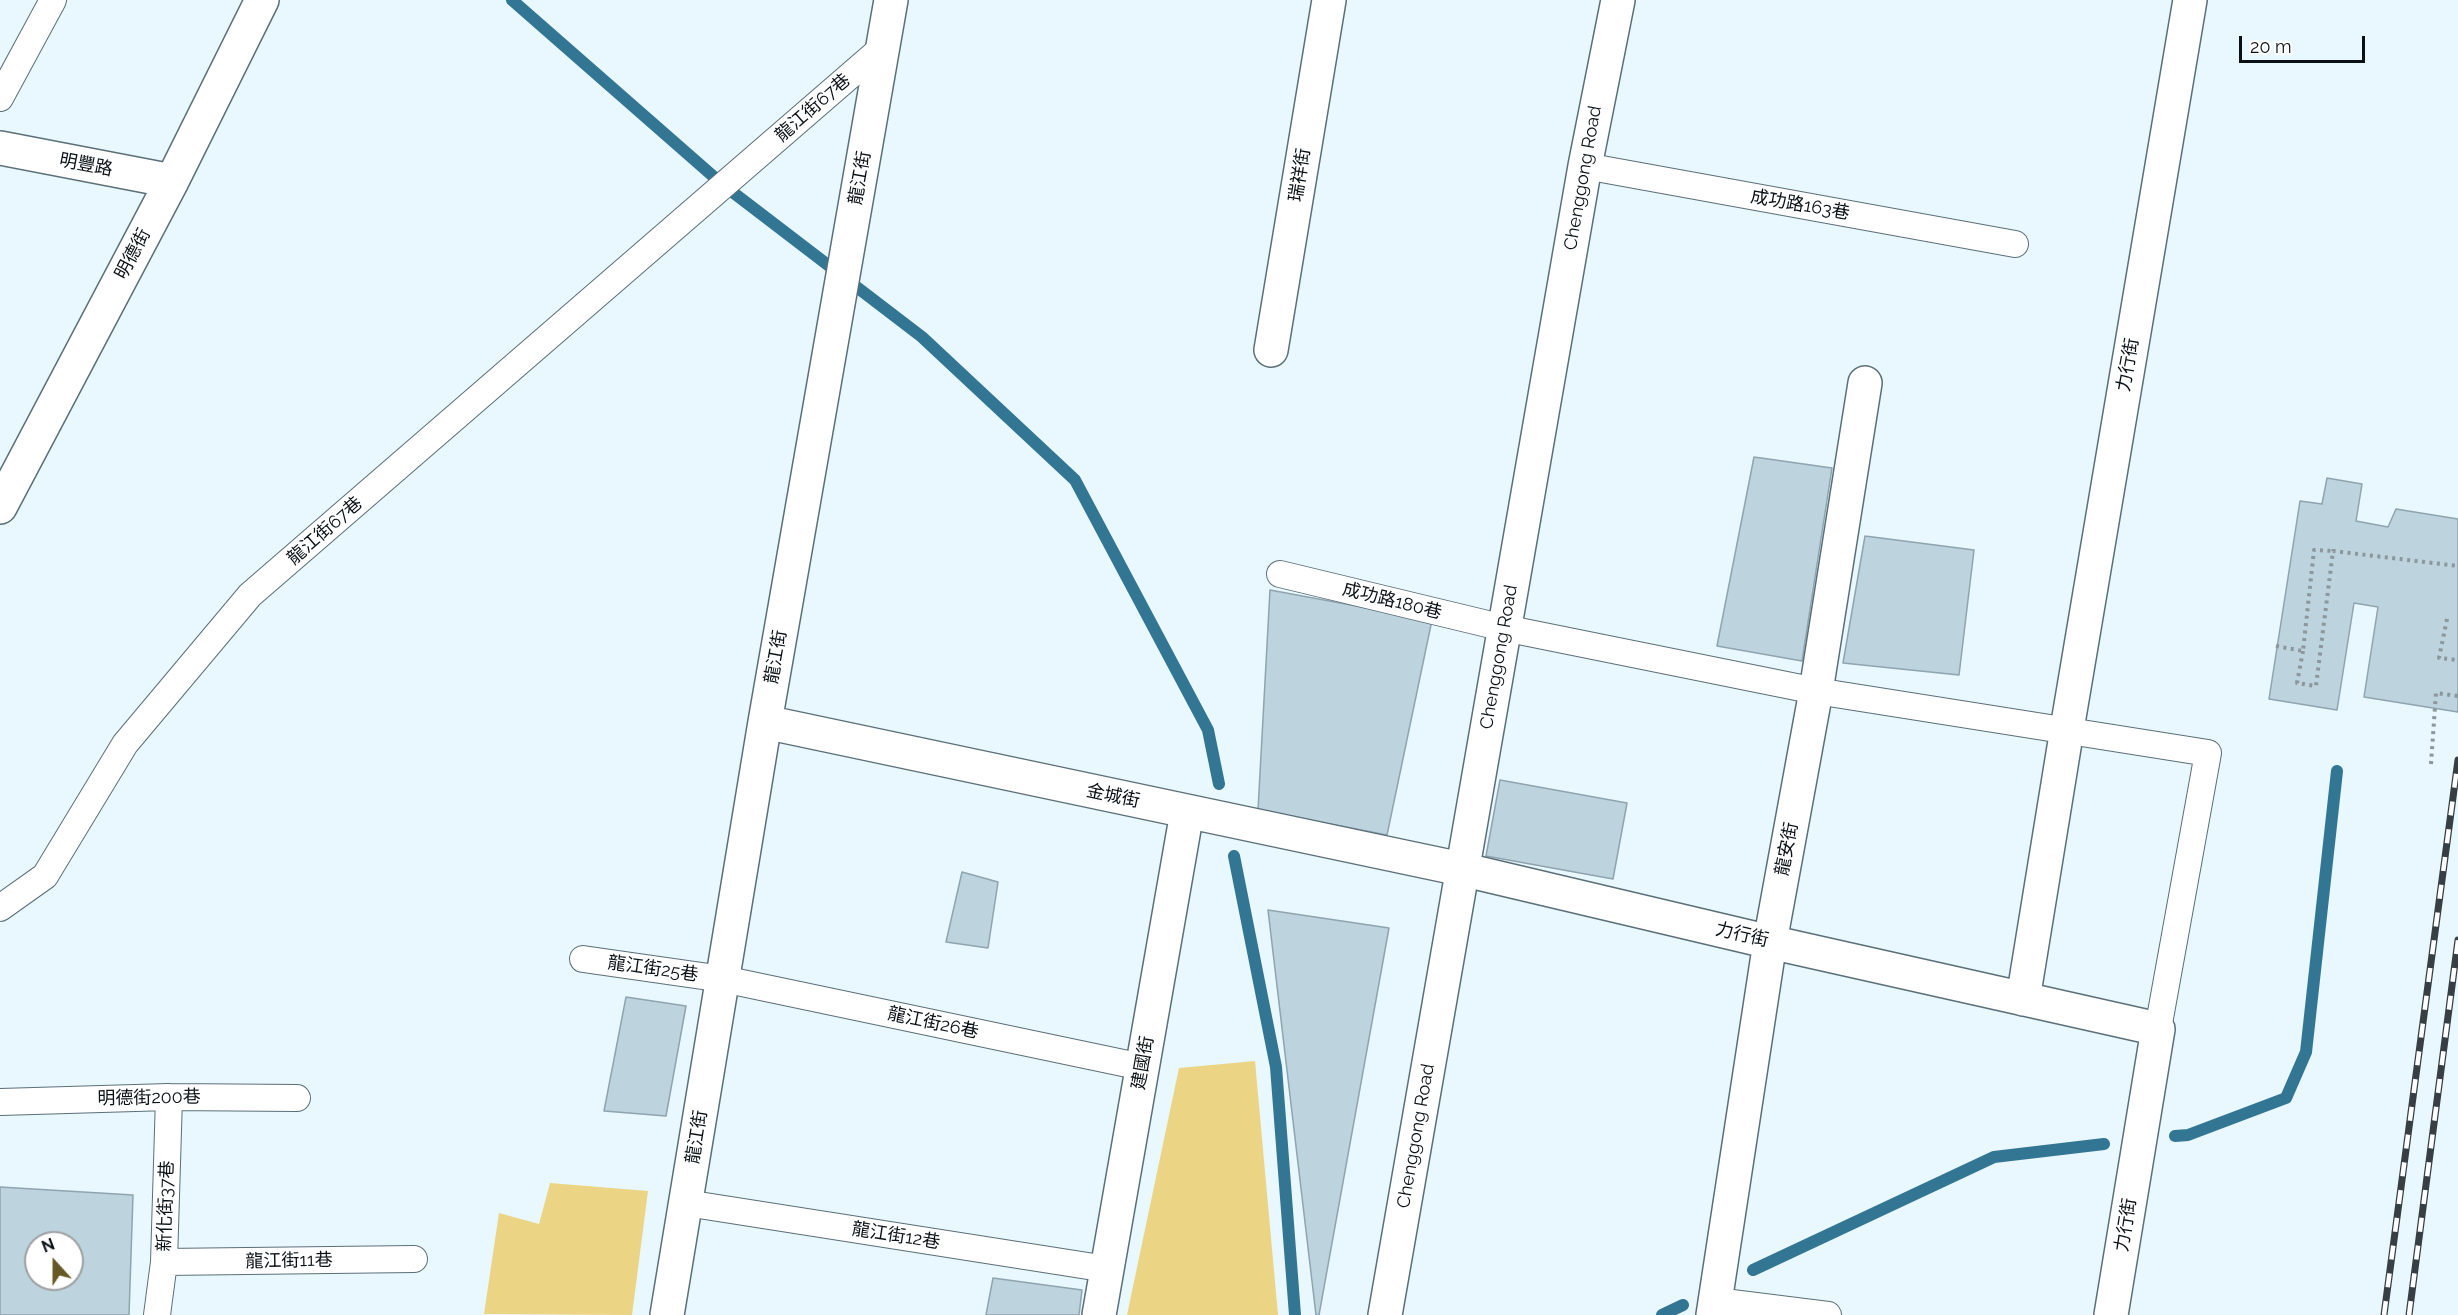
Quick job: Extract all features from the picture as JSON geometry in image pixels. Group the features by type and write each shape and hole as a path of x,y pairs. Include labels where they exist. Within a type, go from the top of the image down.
{"street":[{"name":"明德街","path":"0,507 172,181 262,0"},
{"name":"龍江街","path":"667,1315 765,722 891,0"},
{"name":"瑞祥街","path":"1271,350 1329,0"},
{"name":"Chenggong Road","path":"1385,1315 1585,166 1617,0"},
{"name":"力行街","path":"2024,999 2067,729 2190,0"},
{"name":"明豐路","path":"0,148 172,181"},
{"name":"龍安街","path":"1715,1308 1770,942 1816,692 1864,383"},
{"name":"金城街","path":"765,722 1461,869"},
{"name":"建國街","path":"1099,1315 1187,812"},
{"name":"力行街","path":"1461,869 1770,942 2158,1029 2111,1315"}],"lane":[{"path":"0,98 53,0"},
{"name":"龍江街67巷","path":"0,908 45,876 125,744 250,595 882,48"},
{"name":"成功路163巷","path":"1585,166 2015,244"},
{"name":"成功路180巷","path":"1280,574 1504,628 1816,692 2067,729"},
{"name":"力行街","path":"2067,729 2208,753 2158,1029"},
{"name":"龍江街25巷","path":"583,959 723,979"},
{"name":"龍江街26巷","path":"723,979 1142,1067"},
{"name":"明德街200巷","path":"0,1102 169,1097 297,1098"},
{"name":"新化街37巷","path":"157,1315 164,1262 169,1097"},
{"name":"龍江街12巷","path":"686,1203 1107,1269"},
{"name":"龍江街11巷","path":"164,1262 414,1260"},
{"path":"1715,1308 1828,1315"}],"path":[{"path":"2333,551 2316,686 2297,683 2303,651 2314,550 2333,551 2458,566"},
{"path":"2447,619 2439,658 2458,660"},
{"path":"2276,646 2303,651"},
{"path":"2431,764 2436,693 2458,696"}],"shaded area":[{"path":"1255,1061 1278,1315 1127,1315 1179,1068"},
{"path":"550,1183 648,1191 632,1315 484,1314 499,1213 539,1224"}],"building":[{"path":"1754,457 1832,468 1802,661 1717,646"},
{"path":"2327,478 2362,484 2356,521 2388,527 2396,509 2458,519 2458,712 2364,697 2378,607 2354,603 2337,710 2269,699 2300,501 2322,504"},
{"path":"1865,536 1974,550 1959,675 1843,663"},
{"path":"1270,590 1432,620 1387,835 1258,810"},
{"path":"1500,780 1627,803 1613,879 1486,856"},
{"path":"962,872 998,882 988,948 946,942"},
{"path":"1268,910 1389,928 1319,1315 1316,1315"},
{"path":"626,997 686,1006 666,1116 604,1111"},
{"path":"0,1187 133,1195 129,1315 0,1315"},
{"path":"993,1278 1082,1290 1079,1315 986,1315"}],"waterway":[{"path":"512,0 722,184 922,337 1075,480 1208,730 1219,784"},
{"path":"2175,1136 2188,1135 2286,1098 2306,1052 2337,771"},
{"path":"1234,856 1276,1067 1295,1315"},
{"path":"1753,1270 1994,1157 2104,1144"},
{"path":"1662,1315 1683,1305"}],"railway":[{"path":"2384,1315 2458,760"},
{"path":"2409,1315 2458,940"}]}
